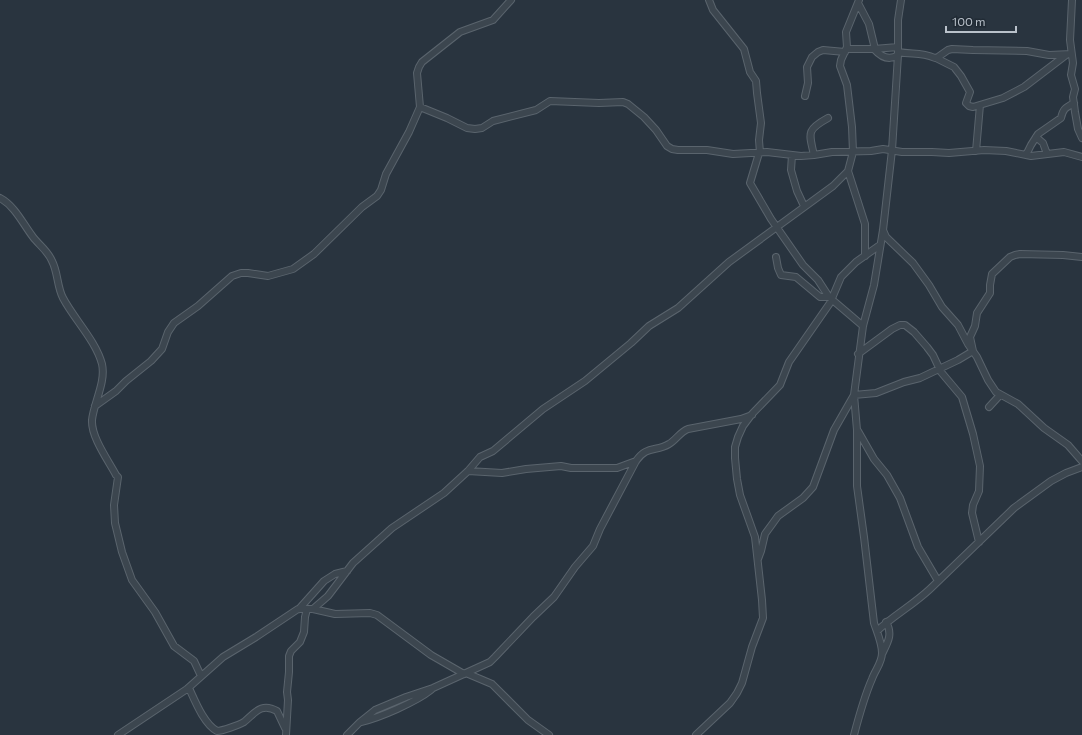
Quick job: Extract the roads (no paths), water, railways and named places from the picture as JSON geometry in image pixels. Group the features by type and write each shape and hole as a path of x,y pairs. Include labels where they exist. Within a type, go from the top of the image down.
{"street":[{"path":"95,406 151,361 162,349 168,332 174,323 198,306 232,276 248,272 268,276 292,269 314,254 362,207 374,199 381,190 386,174 409,132 420,107 418,73 422,62 460,32 493,20 512,0"},
{"path":"709,0 712,8 744,49 750,72 756,81 761,123 759,140 760,153 750,183 776,227 803,265 818,280 831,298 863,326"},
{"path":"882,654 874,623 857,486 857,430 854,395 858,354 863,326 874,285 883,230 892,150 898,51 898,20 901,0"},
{"path":"1072,0 1068,55 1073,63 1071,77 1074,89 1073,97 1078,129 1082,138"},
{"path":"858,2 869,24 874,49 880,55 888,58 894,58 898,51"},
{"path":"286,735 285,728 290,656 291,651 299,644 303,635 304,620 310,609 328,596 347,571 363,554 392,528 434,501 468,471 480,457 493,450 543,409 584,381 631,343 649,326 678,308 729,262 833,186 848,171 853,152 850,106 847,85 840,66 846,50 846,32 858,2"},
{"path":"805,96 808,83 807,67 812,57 823,50 874,49 908,53 924,53 953,66 961,76 970,92 966,104 973,106 1003,98 1024,87 1068,55"},
{"path":"936,58 952,49 1016,50 1045,55 1068,55"},
{"path":"420,107 467,128 475,129 482,128 493,121 536,110 550,101 599,103 623,102 628,104 644,117 656,130 663,142 672,149 707,150 733,154 767,152 792,155 814,155 883,149 900,152 949,153 1006,151 1026,155 1064,152 1082,157"},
{"path":"1026,155 1036,137 1061,118 1063,110 1074,103"},
{"path":"976,151 980,105"},
{"path":"814,155 810,137 811,132 818,124 828,118"},
{"path":"1036,137 1043,143 1047,154"},
{"path":"792,155 791,170 797,191 804,206"},
{"path":"848,171 865,224 865,256"},
{"path":"0,198 12,208 33,237 49,255 54,266 62,297 98,353 103,370 92,421 94,433 112,469 118,477 114,505 115,523 122,552 132,580 155,612 174,646 194,661 201,676"},
{"path":"883,230 886,237 919,271 942,307 958,324 988,380 1000,395 1018,404 1044,428 1068,445 1082,461"},
{"path":"696,735 730,703 742,683 752,647 763,618 755,537 740,495 735,458 735,447 738,436 752,414 780,385 789,362 822,316 841,277 856,262 880,245"},
{"path":"973,350 970,336 975,326 977,313 990,293 992,274 1010,258 1014,255 1020,254 1064,255 1082,258"},
{"path":"776,257 781,275 796,277 820,297 831,298"},
{"path":"858,354 892,329 902,324 911,328 927,347 933,355 939,369 963,400 980,466 979,492 973,505 972,513 979,542"},
{"path":"854,395 874,394 885,391 939,369 973,350"},
{"path":"758,559 765,534 778,516 803,498 813,486 834,430 854,395"},
{"path":"989,407 1000,395"},
{"path":"347,735 375,710 406,696 433,688 490,662 533,616 554,597 575,567 595,543 600,530 636,460 643,452 668,444 683,431 688,429 741,419 752,414"},
{"path":"857,430 900,498 918,547 938,581"},
{"path":"468,471 502,473 561,466 571,468 617,468 636,460"},
{"path":"877,631 898,612 917,600 1014,508 1040,489 1066,473 1082,467"},
{"path":"118,735 189,688 223,658 298,609 324,582 335,574 347,571"},
{"path":"298,609 310,609 335,614 370,613 377,615 431,655 465,674 492,684 528,720 549,735"},
{"path":"854,735 873,676 889,640 890,629 886,622"},
{"path":"189,688 200,711 216,731 242,723 258,709 264,708 278,712 285,728"}]}
